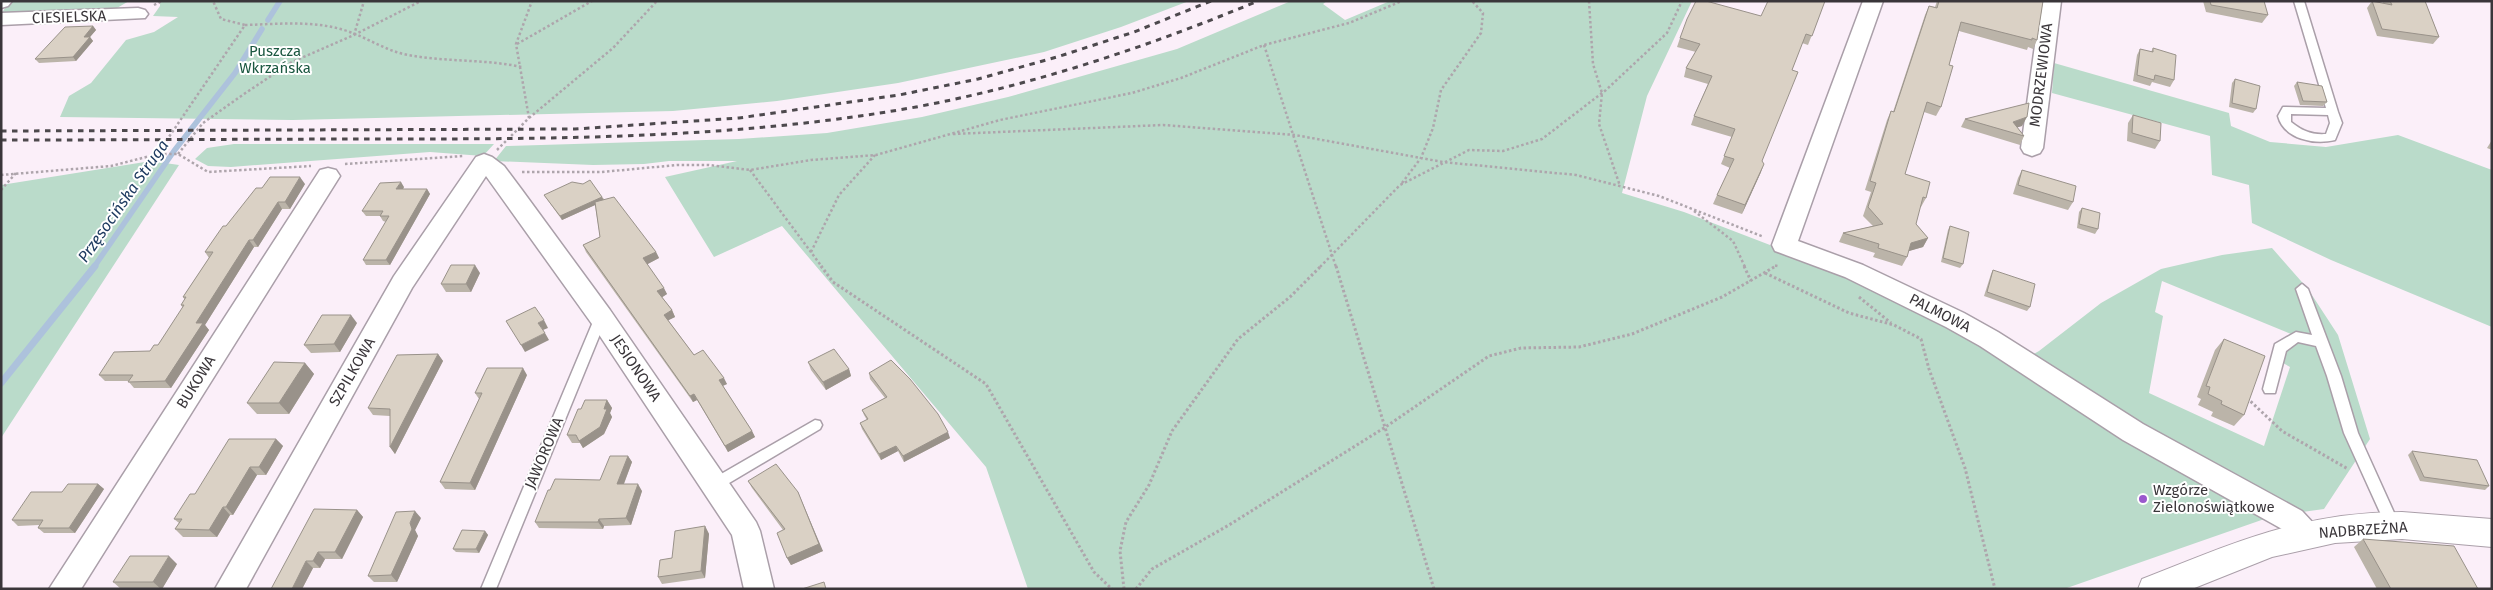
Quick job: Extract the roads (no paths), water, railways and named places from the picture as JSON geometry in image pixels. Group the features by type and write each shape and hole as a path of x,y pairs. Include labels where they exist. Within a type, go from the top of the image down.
{"street":[{"name":"PALMOWA","path":"1873,1 1784,245 1868,277 1962,324 2133,432 2292,520 2306,534"},
{"name":"MODRZEWIOWA","path":"2032,148 2051,1"},
{"name":"CIESIELSKA","path":"1,19 138,14"},
{"name":"JESIONOWA","path":"484,162 496,172 601,317 746,531 759,589"},
{"name":"SZPILKOWA","path":"230,589 403,282 484,162"},
{"name":"BUKOWA","path":"64,589 328,176"},
{"name":"NADBRZEŻNA","path":"2154,589 2264,547 2306,534 2350,528 2393,526 2431,527 2492,533"}],"lane":[{"path":"2299,1 2333,112"},
{"path":"2302,289 2334,376 2351,433 2393,526"},
{"name":"JAWOROWA","path":"488,589 601,317"},
{"path":"2270,389 2280,348 2296,338 2321,342"},
{"path":"714,485 814,426"}],"waterway":[{"name":"Przęsocińska Struga","path":"268,20 280,1"},
{"name":"Przęsocińska Struga","path":"94,267 174,151 235,73 262,29"},
{"name":"Przęsocińska Struga","path":"1,383 95,266"}],"railway":[{"path":"1,131 575,129 739,118 899,95 978,79 1057,57 1134,32 1211,1"},
{"path":"1,140 589,137 655,135 785,125 916,107 1004,88 1132,49 1258,1"}],"place":[{"name":"Wzgórze Zielonoświątkowe","path":"2143,499"}],"park label":[{"name":"Puszcza Wkrzańska","path":"275,60"}]}
